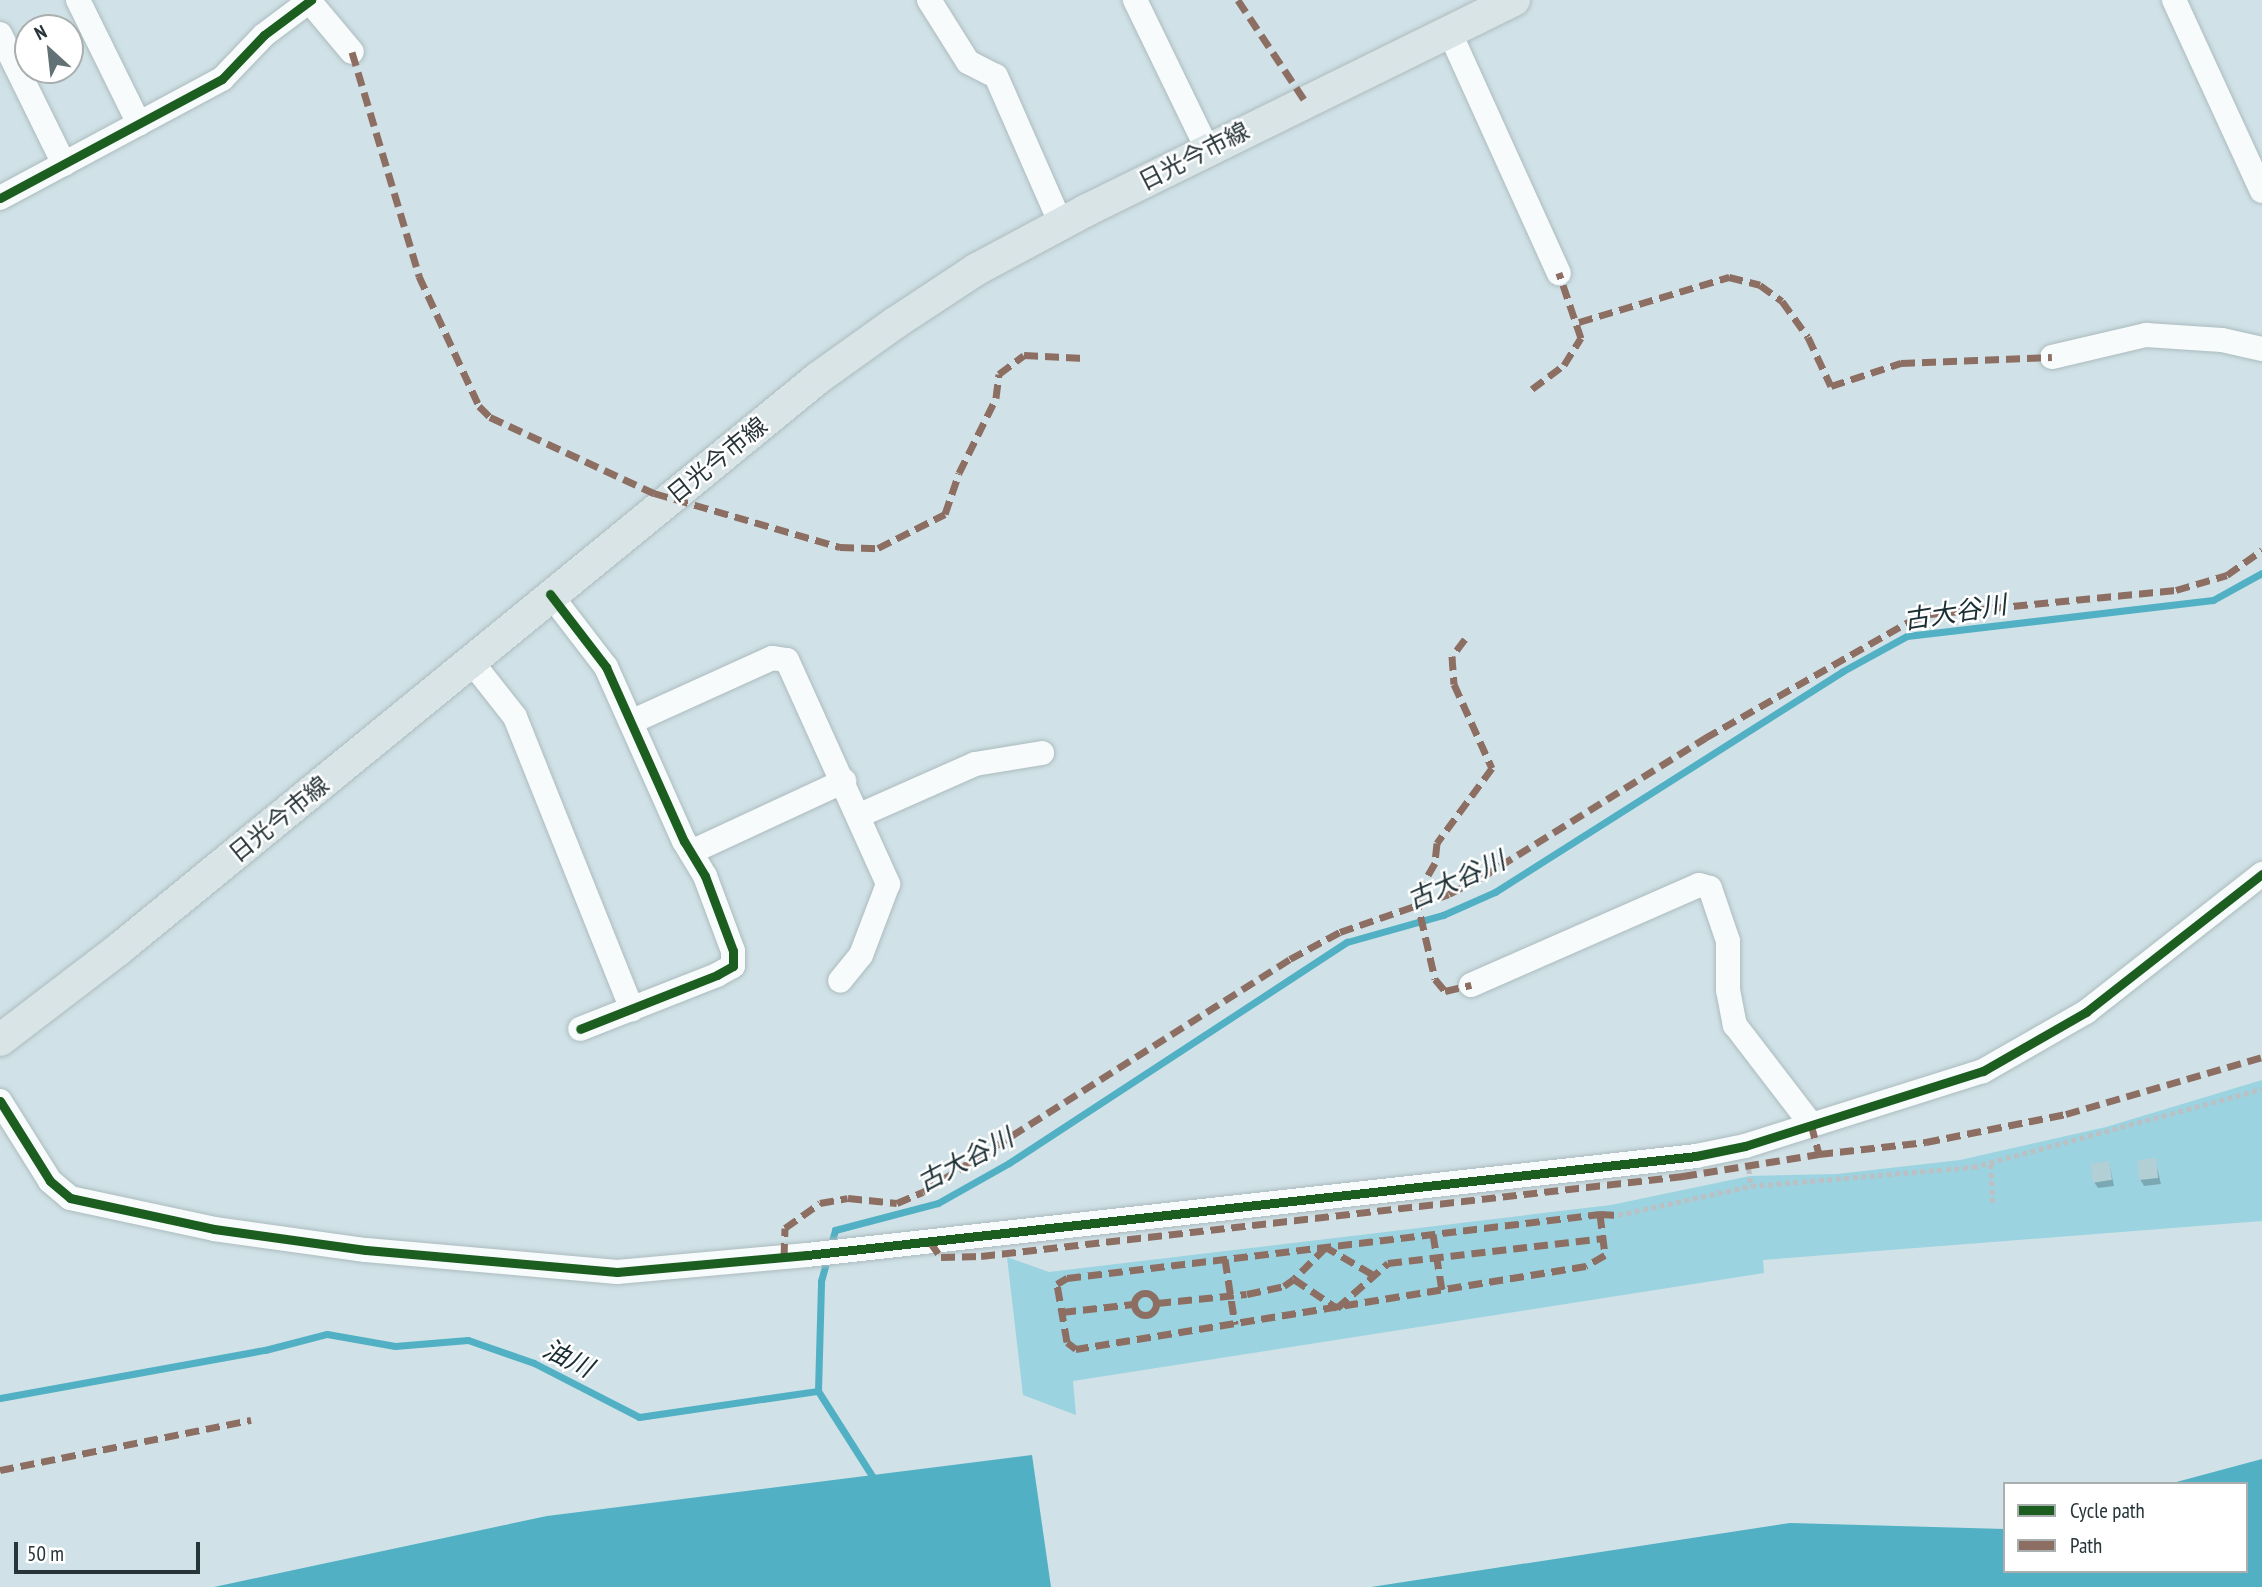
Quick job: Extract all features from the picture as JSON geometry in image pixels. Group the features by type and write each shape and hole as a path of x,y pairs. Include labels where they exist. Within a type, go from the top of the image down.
{"main road":[{"name":"日光今市線","path":"0,1040 130,941 550,594 818,378 977,270 1060,224 1207,148 1514,0"}],"street":[{"path":"78,0 139,124"},
{"path":"929,0 968,62 996,76 1060,224"},
{"path":"1135,0 1207,148"},
{"path":"2174,0 2256,168 2262,191"},
{"path":"0,198 222,79 264,34 310,1 352,52"},
{"path":"1449,31 1559,273"},
{"path":"0,34 64,164"},
{"path":"2052,357 2146,335 2222,340 2262,349"},
{"path":"550,594 606,667 715,901 733,951 733,966 580,1029"},
{"path":"631,722 772,658 787,660 860,815 888,884 861,955 840,981"},
{"path":"471,661 515,717 632,1009"},
{"path":"860,815 975,764 1042,753"},
{"path":"691,852 844,781"},
{"path":"0,1101 50,1181 70,1198 214,1229 366,1250 617,1272 807,1255 1696,1156 1949,1083 1995,1064 2085,1012 2262,874"},
{"path":"1471,985 1699,885 1710,888 1728,942 1728,990 1735,1025 1811,1124"}],"path":[{"path":"1618,1215 1751,1186 1860,1180 1991,1164 2262,1089"},
{"path":"1991,1164 1993,1206"},
{"path":"1749,1167 1751,1186"}],"shaded area":[{"path":"2262,1080 2262,1221 1763,1260 1764,1273 1073,1381 1076,1415 1023,1395 1007,1257 1049,1272 1611,1205 1750,1176 1837,1174 1960,1160 2106,1127"},
{"path":"1032,1455 1051,1587 214,1587 547,1516"},
{"path":"2262,1459 2262,1587 1371,1587 1790,1523 2003,1529 2003,1573 2248,1573 2248,1482 2176,1482"}],"building":[{"path":"2156,1158 2158,1178 2139,1180 2137,1160"},
{"path":"2109,1161 2112,1180 2093,1183 2090,1164"}],"waterway":[{"name":"古大谷川","path":"818,1391 821,1281 835,1230 938,1203 1009,1163 1347,942 1443,915 1495,892 1843,671 1907,636 2213,600 2262,573"},
{"name":"油川","path":"0,1398 265,1350 327,1334 395,1346 468,1340 534,1363 639,1417 818,1391"},
{"name":"油川","path":"818,1391 876,1482"}],"marked path":[{"path":"1238,0 1305,101"},
{"path":"352,52 419,276 479,406 490,417 654,493 840,547 878,548 945,514 959,473 996,398 999,374 1024,355 1084,358"},
{"path":"1532,389 1564,365 1581,338 1559,273"},
{"path":"1579,322 1729,277 1760,285 1782,301 1808,337 1831,386 1901,363 2052,357"},
{"path":"784,1257 785,1228 820,1203 848,1198 897,1203 923,1192 1290,959 1340,932 1449,894 1482,877 1705,738 1910,621 1930,614 2176,590 2227,575 2262,550"},
{"path":"1465,639 1452,656 1454,684 1492,768 1437,843 1435,863 1416,896 1435,979 1445,991 1471,985"},
{"path":"1811,1124 1819,1154 1926,1142 2066,1114 2262,1057"},
{"path":"930,1242 941,1257 981,1256 1683,1176 1819,1154"},
{"path":"1600,1214 1605,1255 1586,1266 1076,1349 1067,1342 1057,1284 1067,1278 1600,1214 1618,1215"},
{"path":"1433,1234 1442,1290"},
{"path":"1372,1274 1326,1247 1294,1279 1337,1308 1388,1263 1603,1238"},
{"path":"1225,1259 1235,1324"},
{"path":"1157,1303 1247,1294 1284,1286 1294,1279"},
{"path":"1141,1293 1149,1293 1156,1300 1156,1304 1156,1308 1149,1315 1141,1315 1134,1308 1134,1300 1141,1293"},
{"path":"1062,1312 1134,1304"},
{"path":"0,1470 251,1420"}],"cycle path":[{"path":"0,198 222,79 264,35 311,0"},
{"path":"550,594 606,667 684,841 705,876 733,951 733,966 717,975 580,1029"},
{"path":"0,1101 50,1181 70,1198 214,1229 366,1250 617,1272 807,1255 1696,1156 1745,1146 1983,1071 2086,1012 2262,874"}]}
